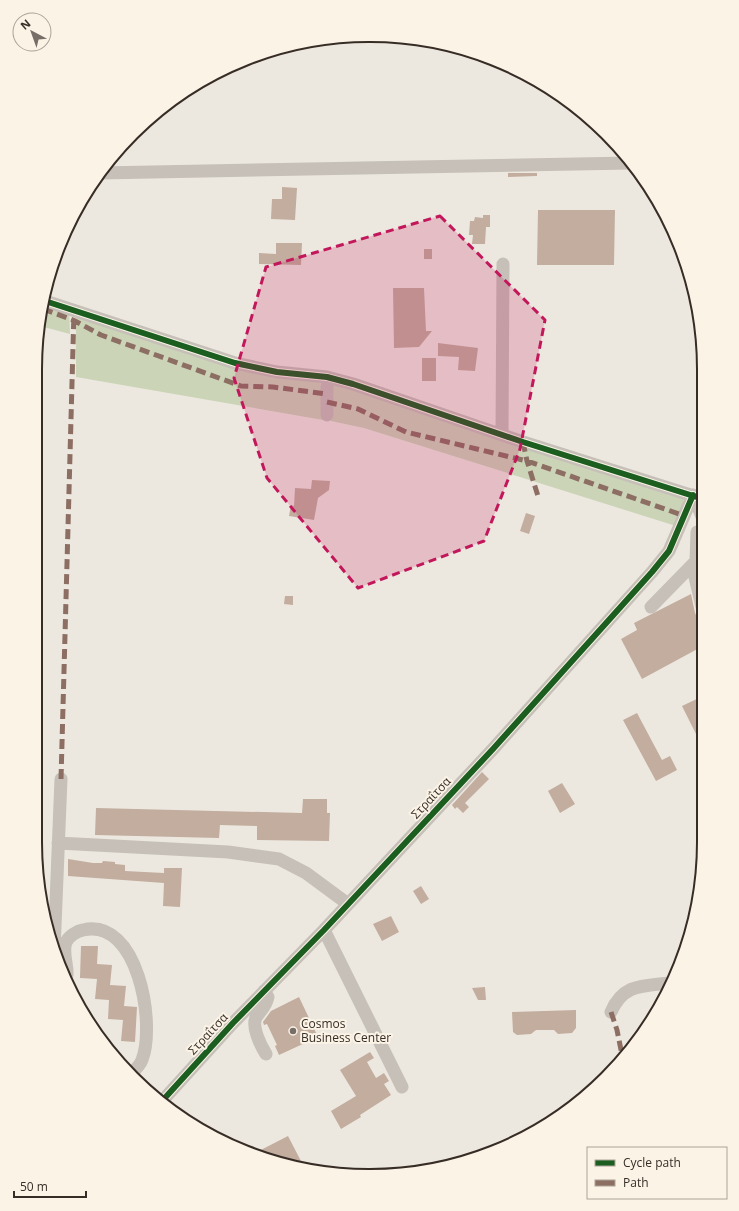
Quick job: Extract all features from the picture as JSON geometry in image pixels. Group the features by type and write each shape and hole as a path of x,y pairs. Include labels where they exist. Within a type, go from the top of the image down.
{"street":[{"path":"108,173 623,163"},
{"path":"502,264 502,435"},
{"path":"49,302 235,363 277,372 327,377 353,384 502,435 697,497"},
{"path":"327,377 327,415"},
{"name":"Στραΐτσα","path":"165,1097 493,749 652,572 669,551 697,499"},
{"path":"669,551 685,534 697,532"},
{"path":"697,554 697,582"},
{"path":"651,607 696,561"},
{"path":"55,932 62,779"},
{"path":"58,843 228,852 279,859 306,873 348,904"},
{"path":"67,966 66,942 80,930 100,930 116,937 121,943 139,978 145,1011 146,1035 142,1059 135,1070"},
{"path":"324,930 402,1087"},
{"path":"611,1012 615,1002 625,991 638,986 664,983"},
{"path":"264,991 268,997 266,1004 255,1017 255,1024 258,1042 266,1054"}],"highlighted area":[{"path":"440,216 545,320 520,449 484,541 358,588 267,478 234,378 266,267"}],"green space":[{"path":"49,301 69,308 70,334 45,327"},
{"path":"76,311 233,365 318,378 323,392 323,420 76,377"},
{"path":"327,381 683,499 685,504 676,526 364,428 331,421"}],"building":[{"path":"508,173 537,173 537,176 508,177"},
{"path":"282,187 297,188 295,220 271,219 272,199 282,199"},
{"path":"538,210 615,210 614,265 537,265"},
{"path":"483,215 490,215 490,227 486,227 485,244 472,244 473,235 469,235 470,221 474,221 475,217 483,218"},
{"path":"276,243 302,243 301,265 259,264 259,253 276,254"},
{"path":"424,249 432,249 432,259 424,259"},
{"path":"393,288 424,288 426,331 432,331 419,347 394,348"},
{"path":"438,343 478,348 475,371 458,370 459,357 438,356"},
{"path":"422,358 436,358 436,381 422,381"},
{"path":"312,480 330,481 329,490 318,498 314,520 289,516 291,505 294,506 295,488 311,489"},
{"path":"526,513 535,516 529,534 520,531"},
{"path":"691,594 697,617 697,649 642,679 621,639 637,630 634,623"},
{"path":"285,596 293,596 293,605 284,604"},
{"path":"697,699 697,736 682,706"},
{"path":"637,713 662,760 670,756 677,770 656,781 623,720"},
{"path":"482,772 489,779 465,803 469,807 463,813 457,807 455,809 452,805"},
{"path":"562,783 575,804 560,813 548,791"},
{"path":"303,799 327,799 327,813 330,813 329,841 257,840 257,826 220,825 219,838 95,835 96,808 302,813"},
{"path":"68,859 93,863 102,863 103,861 115,862 115,864 125,865 125,871 164,873 164,868 182,868 180,907 163,906 164,883 68,876"},
{"path":"421,886 429,899 421,904 413,891"},
{"path":"391,916 399,932 382,941 373,924"},
{"path":"81,946 98,946 97,964 112,965 110,985 126,986 124,1006 137,1007 135,1042 121,1041 123,1020 108,1019 109,1000 95,999 97,979 80,978"},
{"path":"485,987 486,1000 478,1000 472,988"},
{"name":"Cosmos Business Center","path":"299,997 318,1037 279,1055 275,1046 277,1045 267,1024 264,1025 263,1022 271,1011"},
{"path":"576,1010 576,1028 572,1033 558,1034 554,1030 536,1030 531,1034 517,1035 513,1032 512,1012"},
{"path":"370,1052 374,1058 367,1062 376,1078 384,1073 389,1081 384,1084 391,1095 360,1115 361,1117 341,1129 331,1111 356,1096 340,1070"},
{"path":"288,1136 301,1162 285,1158 260,1150"}],"marked path":[{"path":"47,311 73,320 101,335 241,386 273,387 327,394"},
{"path":"61,779 74,311"},
{"path":"327,402 358,409 406,432 527,461 685,516"},
{"path":"523,442 527,461 538,496"},
{"path":"611,1012 617,1030 621,1051"}],"cycle path":[{"path":"49,302 235,363 277,372 327,377 353,384 523,442 697,497"},
{"path":"165,1097 233,1023 324,930 493,749 652,572 669,551 693,495"}],"place":[{"name":"Cosmos Business Center","path":"293,1031"}]}
